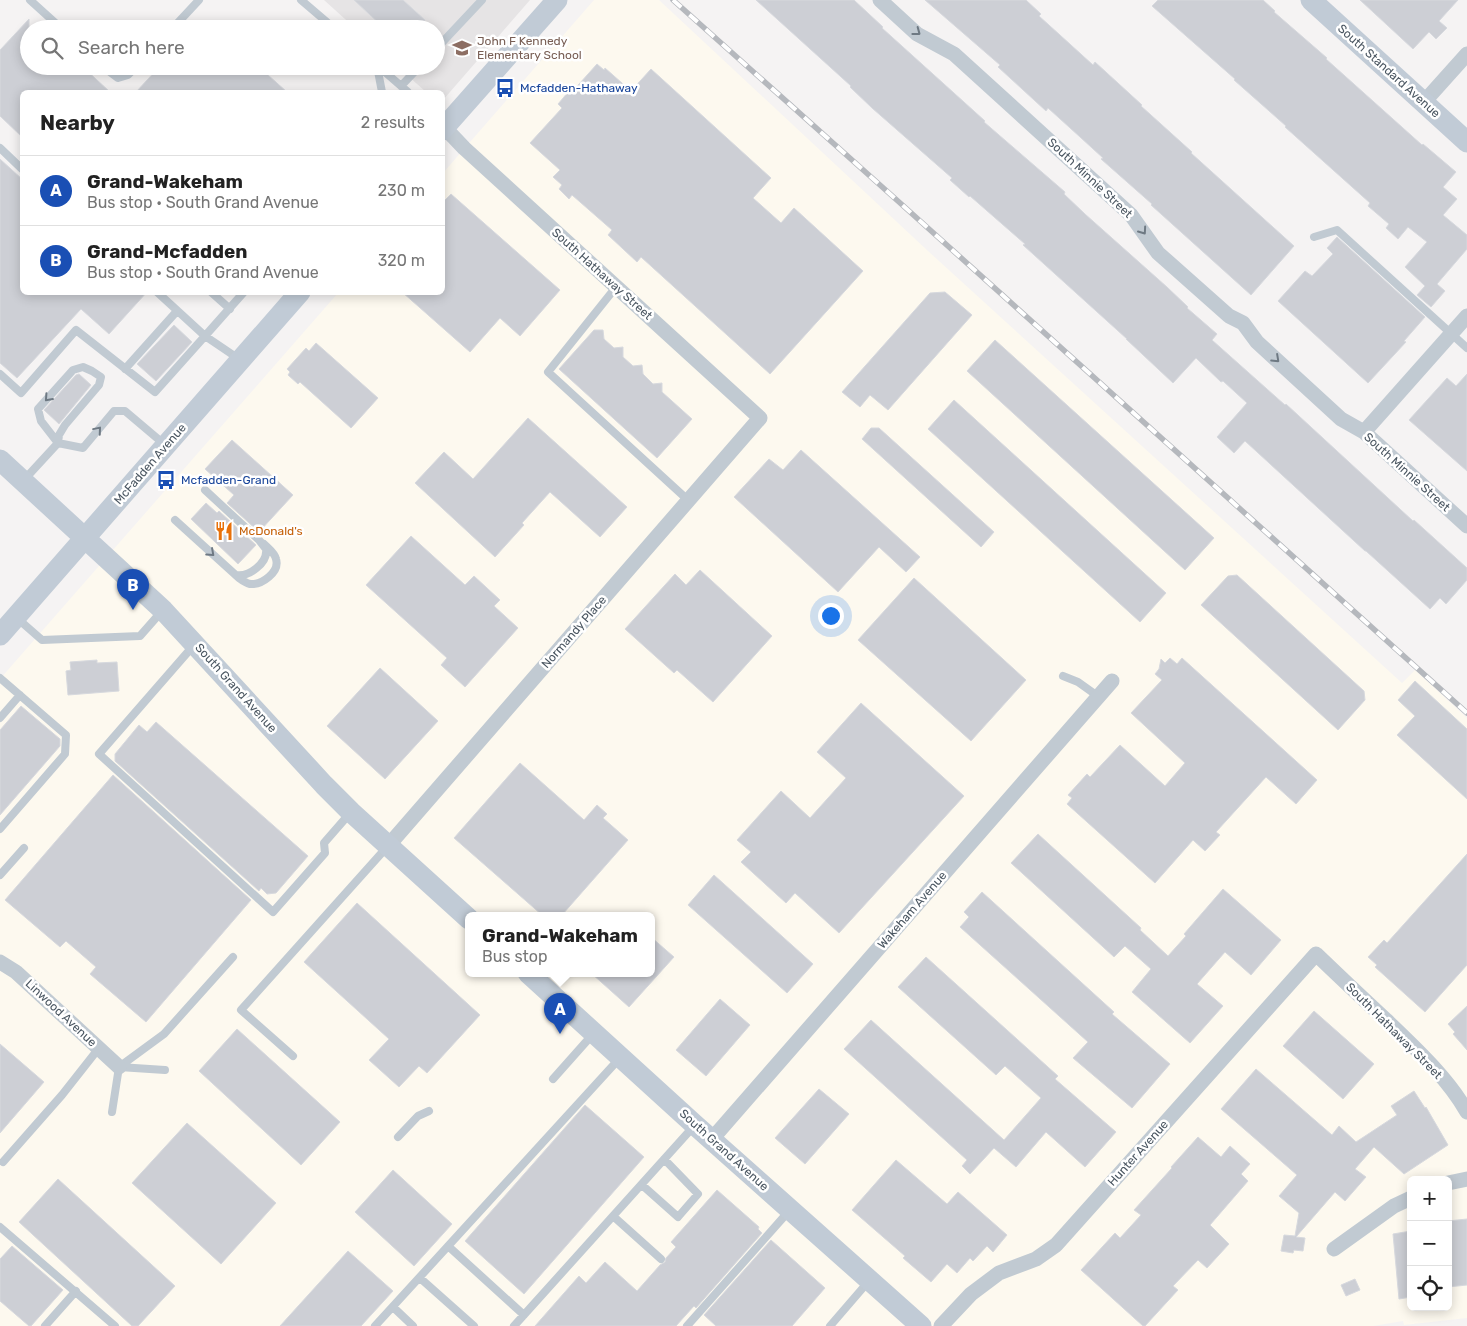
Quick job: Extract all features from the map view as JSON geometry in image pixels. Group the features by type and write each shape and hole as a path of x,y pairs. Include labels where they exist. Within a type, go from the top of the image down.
{"main road":[{"path":"445,126 557,0"},
{"name":"South Standard Avenue","path":"1311,0 1467,142"},
{"name":"McFadden Avenue","path":"0,635 297,295"},
{"name":"South Grand Avenue","path":"0,460 163,610 351,812 465,915"},
{"name":"South Grand Avenue","path":"532,977 921,1326"}],"street":[{"name":"South Minnie Street","path":"880,0 918,34 954,54 1131,215 1158,253 1229,316 1243,323 1257,342 1341,419 1364,432 1467,526"},
{"path":"1424,102 1467,54"},
{"name":"South Hathaway Street","path":"445,130 760,418"},
{"path":"1364,432 1467,316"},
{"name":"Normandy Place","path":"388,846 760,418"},
{"name":"Wakeham Avenue","path":"712,1139 1112,681"},
{"name":"South Hathaway Street","path":"1316,954 1406,1039 1445,1081 1467,1112"},
{"name":"Hunter Avenue","path":"941,1326 971,1294 999,1273 1036,1259 1056,1245 1316,954"},
{"name":"Linwood Avenue","path":"0,962 16,972 119,1067"},
{"path":"1452,1182 1467,1179"},
{"path":"1334,1249 1394,1206 1407,1200"}],"lane":[{"path":"30,0 52,20"},
{"path":"181,20 200,0"},
{"path":"301,0 324,20"},
{"path":"445,39 482,0"},
{"path":"114,75 118,78 128,75"},
{"path":"379,75 382,90"},
{"path":"388,75 406,90"},
{"path":"401,86 411,75"},
{"path":"0,148 20,167"},
{"path":"1314,237 1337,230 1467,348"},
{"path":"616,287 548,372 688,501"},
{"path":"160,295 205,336 240,360"},
{"path":"214,295 230,309"},
{"path":"0,374 21,393 76,330 155,392 242,295"},
{"path":"125,369 177,311"},
{"path":"23,481 58,443 59,435 65,426 99,385 101,377 83,367 73,370 38,410 41,421 58,443 83,448 114,411 125,410 166,445"},
{"path":"174,520 244,582 250,584 266,579 277,565 276,557 205,490"},
{"path":"236,575 247,575 256,568 267,552 264,544"},
{"path":"16,617 42,640 120,637 140,636 163,610"},
{"path":"196,644 99,754 273,912 325,853 324,843 351,812"},
{"path":"1063,676 1078,682 1099,696"},
{"path":"0,678 66,734 65,754 0,829"},
{"path":"0,718 20,695"},
{"path":"293,1056 241,1010 388,846"},
{"path":"0,875 24,848"},
{"path":"112,1112 119,1067 164,1034 233,957"},
{"path":"553,1079 594,1034"},
{"path":"3,1162 99,1048"},
{"path":"375,1326 621,1058"},
{"path":"119,1067 165,1070"},
{"path":"398,1137 418,1116 428,1111"},
{"path":"514,1326 695,1125"},
{"path":"642,1184 678,1218 698,1194 664,1159"},
{"path":"687,1326 790,1210"},
{"path":"614,1216 661,1259"},
{"path":"0,1227 115,1326"},
{"path":"448,1246 524,1315"},
{"path":"420,1278 474,1326"},
{"path":"830,1326 870,1281"},
{"path":"45,1326 76,1291"},
{"path":"393,1307 414,1326"}],"shaded area":[{"name":"John F Kennedy Elementary School","path":"324,0 530,0 445,98 445,90 424,90 407,75 445,75 445,20 346,20"},
{"path":"594,0 659,0 928,251 1402,683 1415,670 1467,718 1467,1318 1404,1325 1403,1321 1373,1326 0,1326 0,679 336,295 445,295 445,171"}],"building":[{"path":"354,0 403,0 425,20 375,20"},
{"path":"756,0 854,0 984,122 1065,192 1064,194 1085,214 1217,334 1212,340 1286,404 1467,568 1467,580 1446,604 1440,598 1430,609 1245,441 1234,453 1217,437 1247,403 1196,358 1173,383 1023,245 1025,244 950,180 952,178 872,108 851,86"},
{"path":"925,0 1026,0 1041,14 1039,16 1093,65 1095,62 1191,153 1294,246 1251,295 1101,159 1103,158 1048,108 1046,111 998,67 1000,65"},
{"path":"1158,0 1263,0 1422,145 1456,172 1443,187 1457,199 1443,215 1467,235 1467,249 1437,284 1445,291 1431,307 1417,295 1425,286 1405,267 1427,242 1408,227 1398,239 1386,228 1389,224 1368,206 1370,203 1152,6"},
{"path":"1360,0 1458,0 1439,21 1447,28 1436,39 1429,32 1413,49"},
{"path":"20,29 20,75 92,75 108,90 20,90 20,135 0,116 0,50"},
{"path":"597,64 604,70 605,68 631,91 651,69 771,178 753,198 781,223 794,208 863,271 770,374 641,257 637,262 608,235 612,230 572,195 569,199 559,189 562,185 553,177 560,170 530,143 562,108 558,104 569,91 571,93"},
{"path":"152,75 268,75 285,90 138,90"},
{"path":"0,159 20,177 20,295 144,295 109,334 81,309 17,378 0,363"},
{"path":"451,194 560,290 520,336 500,318 470,352 405,295 445,295 445,200"},
{"path":"1337,237 1425,317 1404,341 1406,342 1368,383 1278,301 1305,271 1312,276 1333,254 1327,248"},
{"path":"945,292 972,315 888,410 870,395 860,407 842,392 930,293"},
{"path":"174,325 192,342 156,381 137,364"},
{"path":"594,330 603,330 604,339 614,348 623,347 623,357 633,366 642,365 643,374 653,384 662,383 662,392 692,419 657,458 559,369"},
{"path":"995,340 1214,538 1185,570 967,371"},
{"path":"316,343 378,398 351,428 300,382 298,384 288,375 290,372 287,369 306,348 309,351"},
{"path":"79,374 91,385 59,424 44,410"},
{"path":"1467,374 1467,471 1409,420 1447,378 1456,386"},
{"path":"954,400 1166,593 1140,622 928,429"},
{"path":"528,418 627,507 600,537 550,492 495,557 415,483 444,452 473,479"},
{"path":"871,428 879,428 994,532 981,547 862,439"},
{"path":"232,440 293,495 259,532 227,503 234,495 205,469"},
{"path":"801,450 920,557 906,572 879,547 838,592 734,497 769,459 783,470"},
{"name":"McDonald's","path":"206,503 217,513 219,511 256,545 238,564 191,519"},
{"path":"411,536 465,585 474,576 500,600 494,606 518,628 465,687 441,665 447,658 366,585"},
{"path":"700,570 772,636 713,702 677,670 674,673 625,629 675,574 686,585"},
{"path":"1237,575 1364,691 1365,700 1338,730 1201,605 1228,576"},
{"path":"914,578 1026,680 971,741 858,640"},
{"path":"1170,658 1177,664 1182,658 1317,780 1296,804 1266,777 1216,832 1220,835 1205,851 1193,840 1155,883 1067,804 1072,798 1068,795 1087,774 1090,777 1120,745 1165,786 1185,763 1131,713 1162,680 1155,674 1159,669 1161,659 1165,663"},
{"path":"97,660 97,663 117,662 119,691 68,695 66,671 71,670 70,662"},
{"path":"380,668 438,721 385,779 327,726"},
{"path":"1415,681 1467,729 1467,799 1397,735 1415,716 1398,700"},
{"path":"861,703 964,796 839,933 795,893 786,903 741,862 751,852 737,840 781,791 810,818 846,778 817,752"},
{"path":"21,706 60,739 60,746 0,815 0,730"},
{"path":"156,722 308,856 276,893 267,894 261,888 259,891 115,761 115,754 139,725 147,732"},
{"path":"520,763 584,820 597,805 607,814 603,818 628,840 565,912 539,912 454,838"},
{"path":"113,775 251,900 146,1022 90,974 96,967 66,941 60,947 5,900"},
{"path":"1038,834 1141,928 1140,930 1168,956 1186,936 1184,934 1223,889 1281,940 1251,975 1225,952 1197,984 1223,1006 1190,1043 1132,992 1151,969 1125,946 1114,957 1011,863"},
{"path":"1467,854 1467,965 1425,1012 1375,967 1377,965 1368,957 1384,940 1387,943"},
{"path":"714,875 813,964 787,993 688,905"},
{"path":"982,892 1114,1012 1112,1014 1170,1064 1132,1108 1073,1058 1088,1042 960,927 969,917 964,912"},
{"path":"357,903 480,1015 427,1073 419,1066 399,1087 369,1060 389,1039 304,962"},
{"path":"655,940 674,957 629,1007 595,977 655,977"},
{"path":"926,957 1058,1076 1055,1079 1116,1132 1085,1167 1046,1132 1016,1167 994,1148 970,1174 962,1166 967,1160 844,1049 871,1020 1004,1140 1041,1098 1005,1066 996,1075 898,987"},
{"path":"720,999 750,1025 706,1076 676,1050"},
{"path":"1467,1006 1467,1050 1453,1034 1455,1032 1448,1024"},
{"path":"1314,1011 1374,1064 1343,1099 1283,1046"},
{"path":"237,1029 340,1122 301,1165 199,1071"},
{"path":"0,1044 44,1082 0,1133"},
{"path":"1256,1069 1332,1135 1339,1126 1356,1142 1397,1115 1391,1106 1414,1091 1426,1107 1448,1145 1404,1174 1374,1147 1355,1169 1366,1177 1345,1201 1335,1192 1296,1237 1305,1238 1303,1251 1294,1250 1293,1253 1281,1251 1284,1235 1295,1236 1299,1213 1279,1196 1297,1175 1221,1109"},
{"path":"819,1089 849,1114 805,1164 775,1138"},
{"path":"585,1105 644,1157 524,1294 465,1241"},
{"path":"187,1123 276,1203 221,1264 132,1183"},
{"path":"1198,1137 1221,1157 1230,1146 1250,1164 1241,1174 1248,1181 1210,1225 1229,1244 1207,1268 1198,1260 1173,1286 1178,1290 1143,1326 1081,1270 1115,1233 1120,1238 1141,1215 1134,1210"},
{"path":"896,1160 947,1204 958,1192 1007,1235 993,1252 987,1246 973,1261 970,1258 957,1273 947,1264 931,1282 903,1258 905,1256 852,1210"},
{"path":"393,1170 452,1224 414,1266 355,1212"},
{"path":"58,1179 175,1286 138,1326 132,1326 19,1222"},
{"path":"717,1190 759,1227 758,1229 762,1233 696,1308 694,1306 676,1326 535,1326 579,1276 586,1283 605,1262 637,1291 660,1265 665,1262 666,1258 676,1247 671,1242"},
{"path":"1467,1219 1467,1285 1452,1287 1452,1221"},
{"path":"1407,1232 1407,1298 1399,1299 1393,1234"},
{"path":"771,1240 825,1288 792,1326 716,1326 704,1315"},
{"path":"12,1246 63,1290 31,1326 0,1301 0,1259"},
{"path":"348,1251 393,1291 361,1326 280,1326"},
{"path":"1355,1279 1360,1290 1346,1296 1341,1285"}],"railway":[{"path":"673,0 1467,713"}],"place":[{"name":"John F Kennedy Elementary School","path":"462,48"},
{"name":"Mcfadden-Hathaway","path":"505,88"},
{"name":"Mcfadden-Grand","path":"166,480"},
{"name":"McDonald's","path":"224,531"},
{"name":"Grand-Mcfadden","path":"133,610"},
{"name":"Grand-Wakeham","path":"560,1034"}]}
